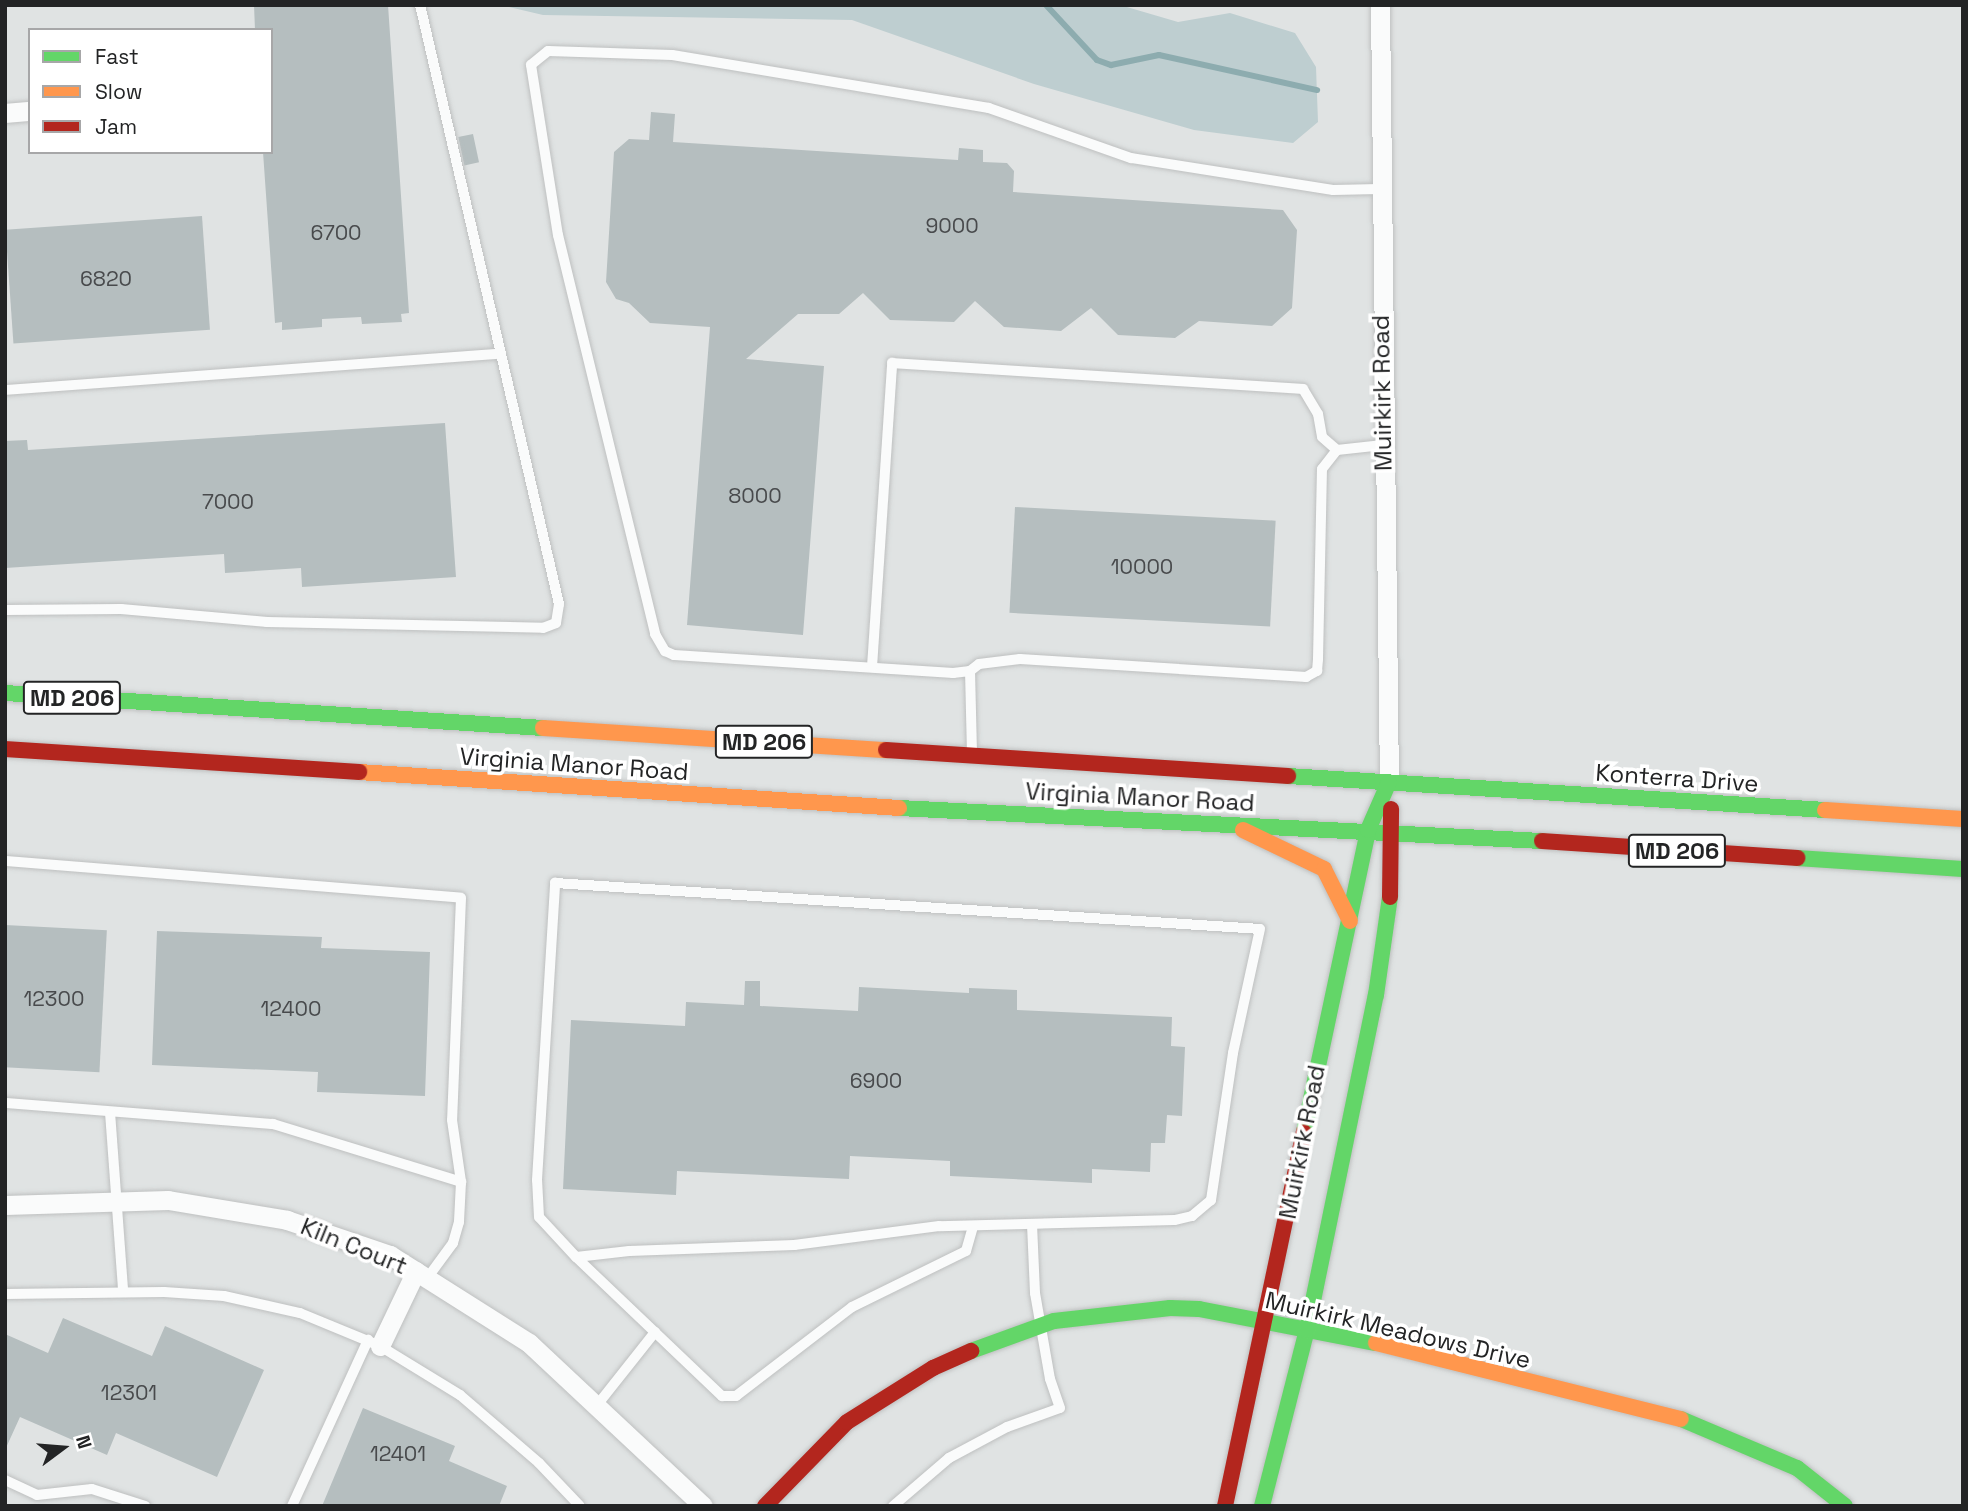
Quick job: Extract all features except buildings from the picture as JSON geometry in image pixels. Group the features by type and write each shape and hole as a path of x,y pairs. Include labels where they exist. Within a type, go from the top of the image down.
{"main road":[{"name":"Virginia Manor Road","path":"5,693 1389,782"},
{"name":"Virginia Manor Road","path":"5,749 888,807 1392,832"},
{"name":"Konterra Drive","path":"1389,782 1963,819"},
{"name":"Muirkirk Road","path":"1225,1506 1368,830 1389,782"},
{"name":"Muirkirk Road","path":"1262,1506 1307,1330 1376,995 1393,877 1389,782"},
{"path":"1229,824 1324,869 1350,921"},
{"name":"MD 206","path":"1392,832 1963,869"},
{"name":"Muirkirk Meadows Drive","path":"765,1506 804,1462 877,1399 992,1341 1042,1325 1104,1312 1170,1308 1199,1309 1335,1333 1681,1419 1797,1468 1845,1506"}],"street":[{"name":"Muirkirk Road","path":"1380,5 1379,190 1389,782"},
{"path":"5,113 28,111"},
{"name":"Kiln Court","path":"5,1205 168,1200 287,1220 390,1255 529,1343 598,1404 703,1506"},
{"path":"374,1343 422,1274"}],"lane":[{"path":"5,610 121,609 267,622 543,628 556,623 559,604 420,5"},
{"path":"1379,190 1333,190 1131,158 989,108 672,55 560,51 538,56 531,65 558,235 655,634 665,651 674,655 970,671 979,664 1020,660 1290,679 1317,671 1320,487 1327,457 1337,450 1383,445"},
{"path":"5,390 501,354"},
{"path":"872,667 891,363 1303,389 1318,414 1322,437 1337,450"},
{"path":"970,671 972,755"},
{"path":"5,862 460,898 452,1120 461,1182 459,1222 453,1243 422,1274"},
{"path":"576,1257 629,1251 794,1245 939,1226 1174,1220 1205,1209 1210,1200 1233,1053 1260,929 555,883 537,1180 539,1217 576,1257 722,1396 736,1396 852,1307 965,1251 973,1227"},
{"path":"5,1103 110,1112 167,1113 273,1124 390,1164 461,1182"},
{"path":"110,1112 114,1203 123,1291"},
{"path":"893,1506 949,1458 1007,1427 1060,1408 1050,1379 1030,1259 1032,1225"},
{"path":"5,1294 123,1291 224,1296 300,1313 374,1343 468,1402 539,1463 580,1506"},
{"path":"598,1404 655,1332"},
{"path":"292,1506 374,1343"},
{"path":"5,1480 37,1494 92,1489 145,1506"}],"shaded area":[{"path":"500,5 1120,5 1178,22 1230,13 1295,33 1316,67 1318,122 1293,143 1194,130 1034,84 852,20 543,15"}],"waterway":[{"path":"1046,5 1097,60 1111,65 1159,55 1317,90"}],"traffic: fast":[{"path":"5,693 543,728"},
{"path":"1288,776 1825,810"},
{"path":"1304,1132 1368,830 1389,782"},
{"path":"899,808 1542,841"},
{"path":"1797,858 1963,869"},
{"path":"1262,1506 1307,1330 1376,995 1390,897"},
{"path":"971,1351 1054,1321 1170,1308 1199,1309 1376,1343"},
{"path":"1681,1419 1797,1468 1845,1506"}],"traffic: slow":[{"path":"543,728 886,750"},
{"path":"359,772 899,808"},
{"path":"1825,810 1963,819"},
{"path":"1243,830 1324,869 1350,921"},
{"path":"1376,1343 1681,1419"}],"traffic: jam":[{"path":"5,749 359,772"},
{"path":"886,750 1288,776"},
{"path":"1390,897 1391,809"},
{"path":"1542,841 1797,858"},
{"path":"1225,1506 1304,1132"},
{"path":"765,1506 847,1422 933,1368 971,1351"}]}
